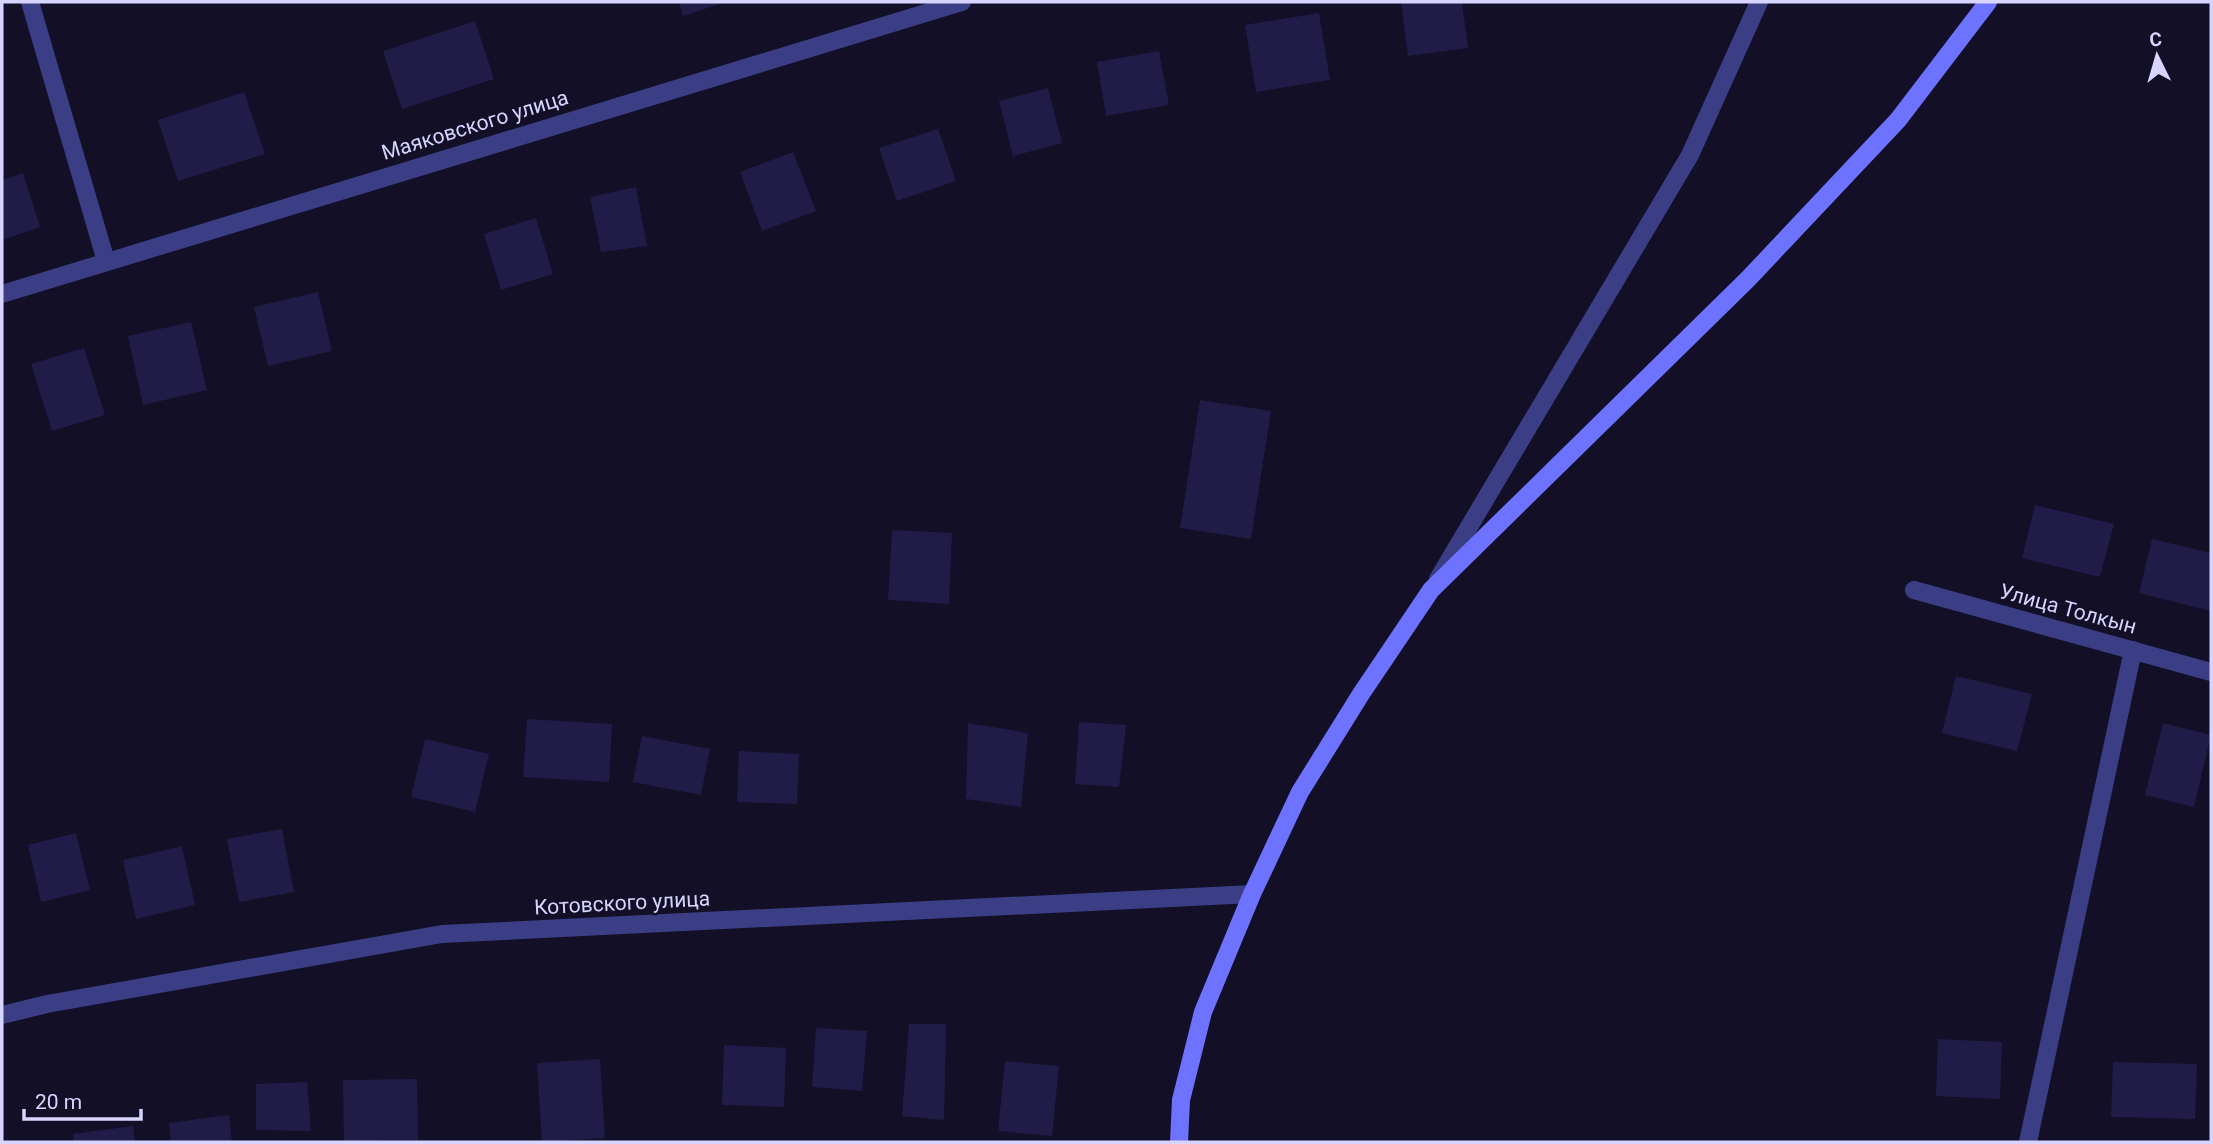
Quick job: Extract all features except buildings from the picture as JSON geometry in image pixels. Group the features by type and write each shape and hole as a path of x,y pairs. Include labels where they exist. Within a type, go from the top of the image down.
{"main road":[{"path":"1179,1142 1181,1100 1203,1012 1252,894 1300,792 1361,694 1432,590 1748,279 1898,120 1989,2"}],"street":[{"path":"30,2 106,261"},
{"name":"Маяковского улица","path":"2,294 962,2"},
{"path":"1432,590 1690,155 1759,2"},
{"name":"Улица Толкын","path":"1914,590 2211,672"},
{"path":"2028,1142 2133,650"},
{"name":"Котовского улица","path":"2,1015 47,1004 442,934 1252,894"}]}
